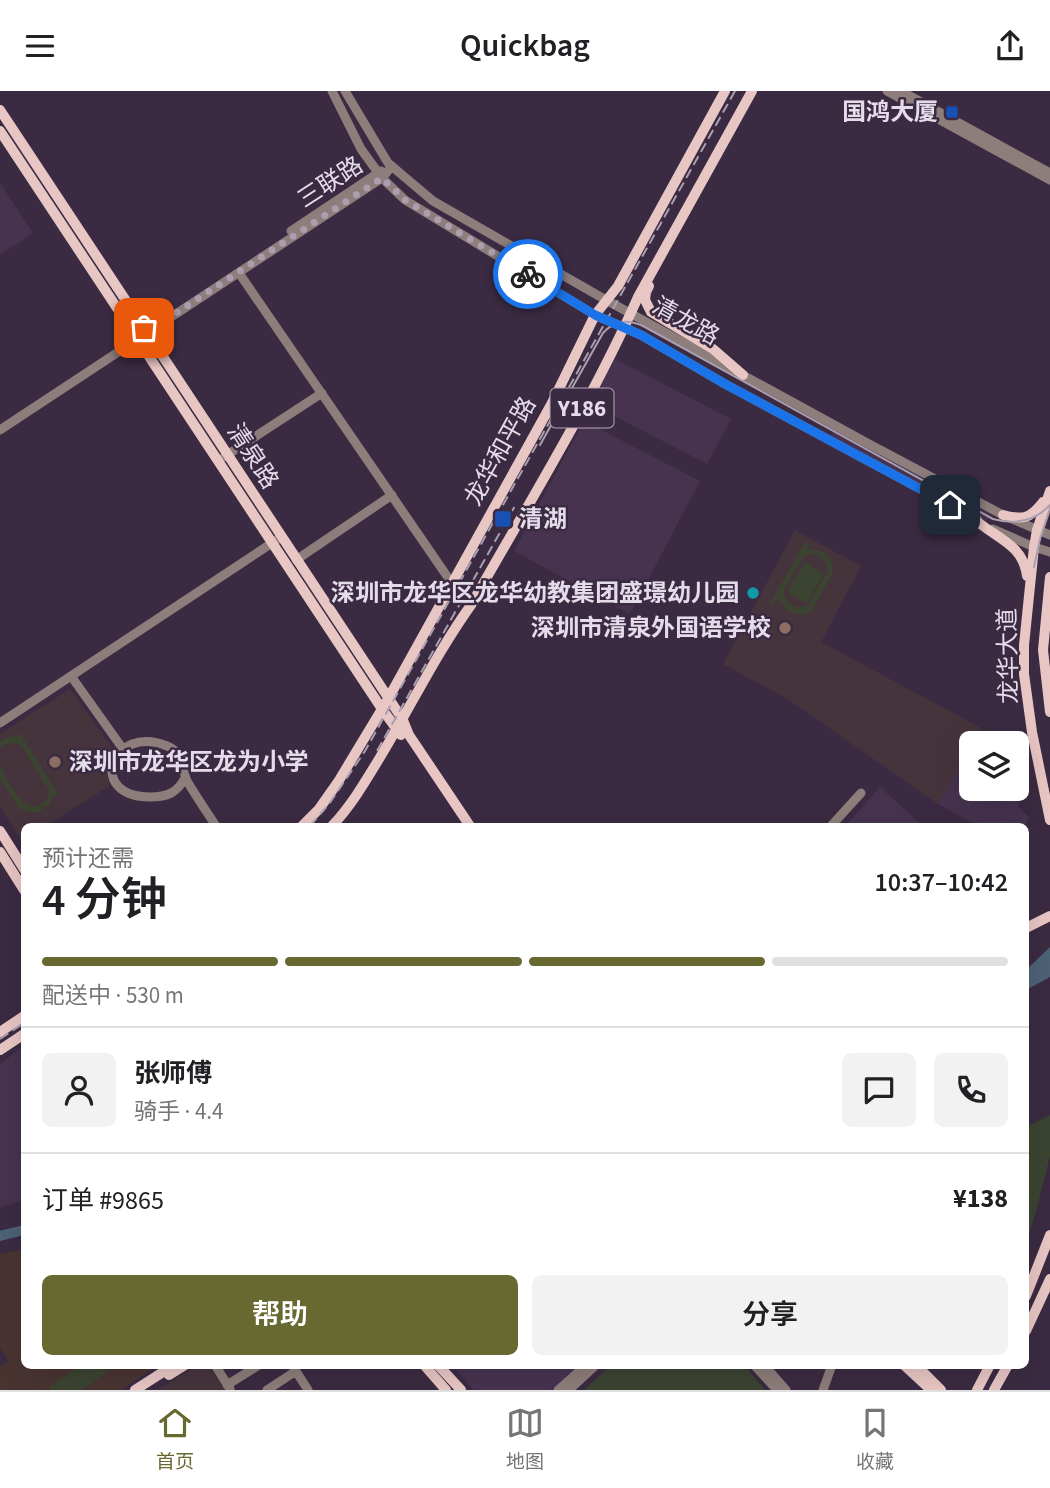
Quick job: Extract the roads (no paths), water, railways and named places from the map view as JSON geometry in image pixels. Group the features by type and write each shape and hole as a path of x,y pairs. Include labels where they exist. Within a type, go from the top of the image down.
{"main road":[{"name":"龙华和平路","path":"305,823 338,782 385,704 552,403 595,315 618,286 725,91"},
{"name":"龙华和平路","path":"334,823 369,775 471,605 574,422 658,261 752,91"},
{"name":"清泉路","path":"0,110 138,317 141,333"},
{"name":"清泉路","path":"0,131 141,333 400,725 460,823"},
{"path":"658,261 656,272 646,292 648,308 658,317 713,349 743,375"},
{"path":"1003,515 1019,518 1030,516 1050,491"},
{"name":"龙华大道","path":"1050,491 1034,547 1024,645 1024,674 1032,732 1050,820"},
{"path":"972,517 1017,551 1025,566 1029,589"},
{"name":"清泉路","path":"277,540 296,560 385,704"},
{"name":"龙华大道","path":"1050,577 1044,656 1050,712"},
{"name":"清泉路","path":"400,725 468,823"},
{"path":"0,831 21,864"},
{"path":"0,852 21,885"},
{"path":"1029,926 1050,916"},
{"path":"1029,934 1050,924"},
{"path":"0,1032 21,1018"},
{"path":"0,1050 21,1036"},
{"path":"1029,1288 1050,1235"},
{"path":"1029,1324 1050,1279"},
{"path":"135,1390 167,1369"},
{"path":"146,1390 179,1369"},
{"path":"428,1369 446,1390"},
{"path":"442,1369 461,1390"},
{"path":"910,1369 939,1390"},
{"path":"920,1369 939,1390"},
{"path":"969,1390 979,1385 988,1369"},
{"path":"994,1390 1006,1369"}],"street":[{"name":"清龙路","path":"332,91 361,149 380,175 405,200 595,315 625,326 725,384 972,517 1050,552"},
{"name":"清龙路","path":"345,91 388,163 433,201 606,300 869,444 1003,515 1050,534"},
{"path":"887,91 1050,180"},
{"path":"901,91 1050,173"},
{"name":"三联路","path":"0,423 239,272 392,166"},
{"name":"三联路","path":"0,430 380,175"},
{"path":"239,272 452,582 471,605"},
{"path":"223,458 322,393"},
{"path":"296,560 392,495"},
{"path":"0,723 277,540"},
{"path":"71,676 123,749"},
{"path":"185,778 180,787 170,795 140,797 118,786 112,767 115,758 132,744 144,741 174,749 181,758 185,778 214,823"},
{"path":"834,823 861,793"},
{"path":"218,1369 229,1387 254,1369"},
{"path":"267,1390 293,1369"},
{"path":"295,1369 308,1390"},
{"path":"558,1390 582,1369"},
{"path":"569,1390 592,1369"},
{"path":"758,1369 776,1390"},
{"path":"768,1369 786,1390"},
{"path":"824,1390 831,1369"}],"water":[{"path":"1050,947 1050,977 1029,988 1029,967"}],"waterway":[{"path":"0,1236 21,1231"}],"tram line":[{"path":"540,445 603,333 617,323 632,322 993,519 1024,521 1050,505"},
{"path":"1034,567 1050,509"}],"railway":[{"path":"313,823 365,751 735,91"},
{"path":"377,751 516,504"},
{"path":"0,1039 21,1025"}],"place":[{"name":"国鸿大厦","path":"952,112"},
{"name":"清湖","path":"503,519"},
{"name":"深圳市龙华区龙华幼教集团盛璟幼儿园","path":"753,593"},
{"name":"深圳市清泉外国语学校","path":"785,628"},
{"name":"深圳市龙华区龙为小学","path":"55,762"}]}
